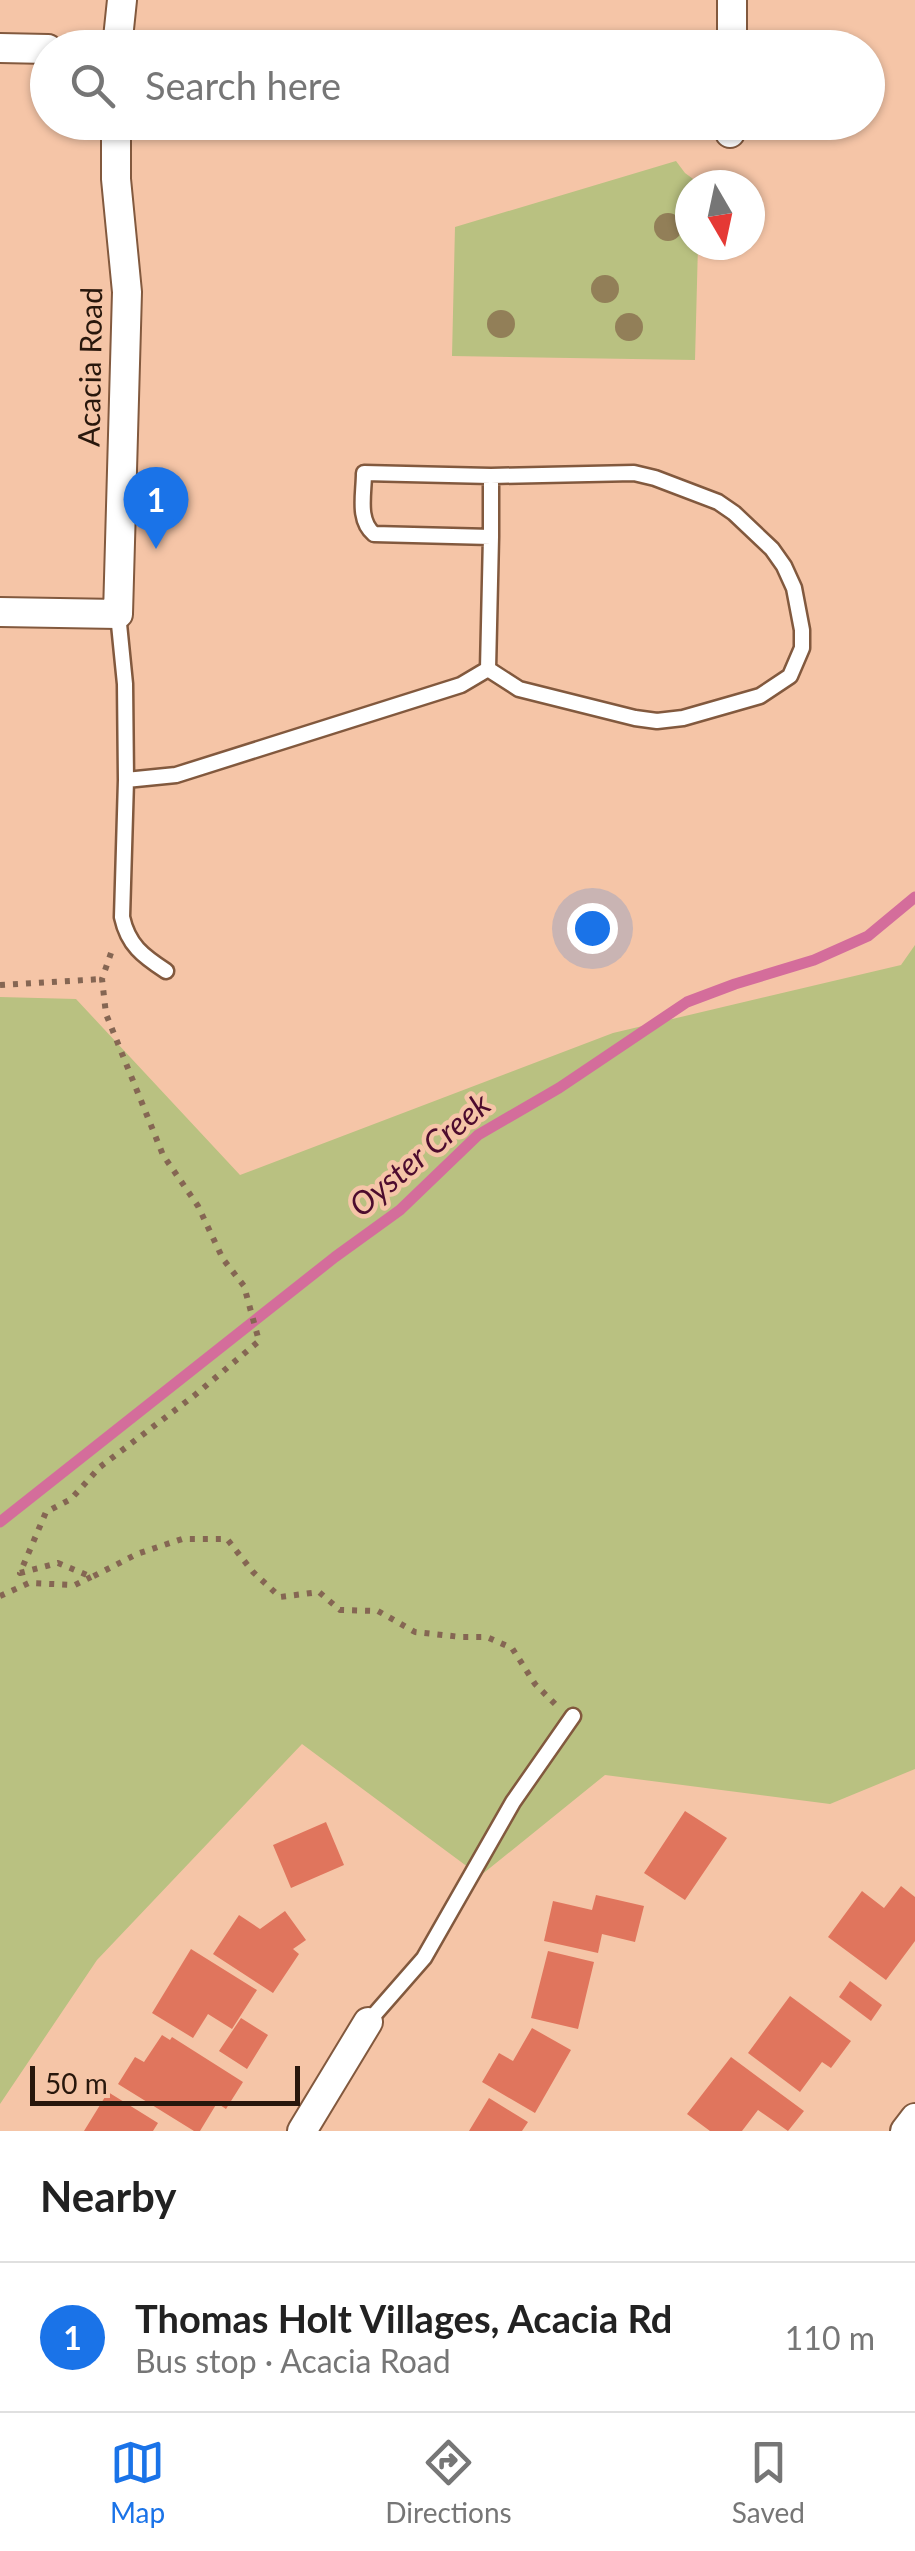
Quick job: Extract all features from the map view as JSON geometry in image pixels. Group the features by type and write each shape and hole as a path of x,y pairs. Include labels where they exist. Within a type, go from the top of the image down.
{"street":[{"path":"119,30 122,0"},
{"path":"732,0 732,30"},
{"path":"0,48 30,49"},
{"name":"Acacia Road","path":"116,140 127,292 118,614"},
{"path":"0,612 118,614"},
{"path":"302,2131 368,2022"},
{"path":"905,2131 915,2118"}],"lane":[{"path":"488,670 519,689 657,721 683,718 760,696 790,676 802,648 794,588 784,566 772,549 718,502 634,473 364,473 363,520 374,534 491,537"},
{"path":"488,670 491,476"},
{"path":"118,614 125,684 122,918 134,948 166,971"},
{"path":"126,780 176,775 461,686 488,670"},
{"path":"368,2022 424,1958 513,1802 573,1716"}],"path":[{"path":"92,1576 58,1563 20,1573 46,1512 71,1499 100,1467 259,1341 244,1286 223,1259 198,1206 163,1155 106,1014 102,979 122,918"},
{"path":"0,985 102,979"},
{"path":"0,1596 29,1584 75,1585 137,1554 182,1539 227,1539 252,1572 280,1597 318,1592 340,1610 378,1611 415,1632 487,1637 512,1648 535,1684 554,1704 573,1716"}],"green space":[{"path":"676,161 683,170 675,170 675,260 698,260 695,360 452,356 455,227"},
{"path":"915,945 915,1769 830,1804 605,1775 480,1876 302,1744 97,1960 0,2104 0,997 76,999 240,1175 613,1033 901,965"}],"building":[{"path":"685,1811 727,1838 685,1900 644,1873"},
{"path":"326,1822 344,1865 291,1888 273,1845"},
{"path":"901,1886 915,1897 915,1941 886,1980 828,1937 862,1891 884,1908"},
{"path":"596,1895 644,1906 635,1942 602,1934 598,1953 544,1941 553,1901 592,1910"},
{"path":"285,1911 306,1940 293,1949 299,1954 273,1993 213,1954 239,1915 260,1929"},
{"path":"191,1949 257,1990 232,2029 208,2014 193,2038 152,2013"},
{"path":"548,1951 594,1962 578,2029 531,2018"},
{"path":"850,1981 882,2005 871,2021 839,1997"},
{"path":"790,1996 851,2041 831,2068 822,2062 800,2092 748,2053"},
{"path":"241,2018 268,2035 247,2069 219,2051"},
{"path":"532,2028 571,2050 535,2113 482,2082 499,2053 513,2061"},
{"path":"162,2035 170,2040 172,2037 243,2082 226,2109 217,2103 200,2131 118,2084 135,2057 144,2062"},
{"path":"731,2057 804,2111 788,2131 758,2110 742,2131 710,2131 687,2114"},
{"path":"108,2092 158,2123 153,2131 84,2131"},
{"path":"489,2098 528,2122 522,2131 469,2131"}],"waterway":[{"name":"Oyster Creek","path":"0,1522 400,1210 478,1135 559,1088 687,1002 814,960 868,936 915,897"}],"place":[{"name":"Thomas Holt Villages, Acacia Rd","path":"156,549"}]}
